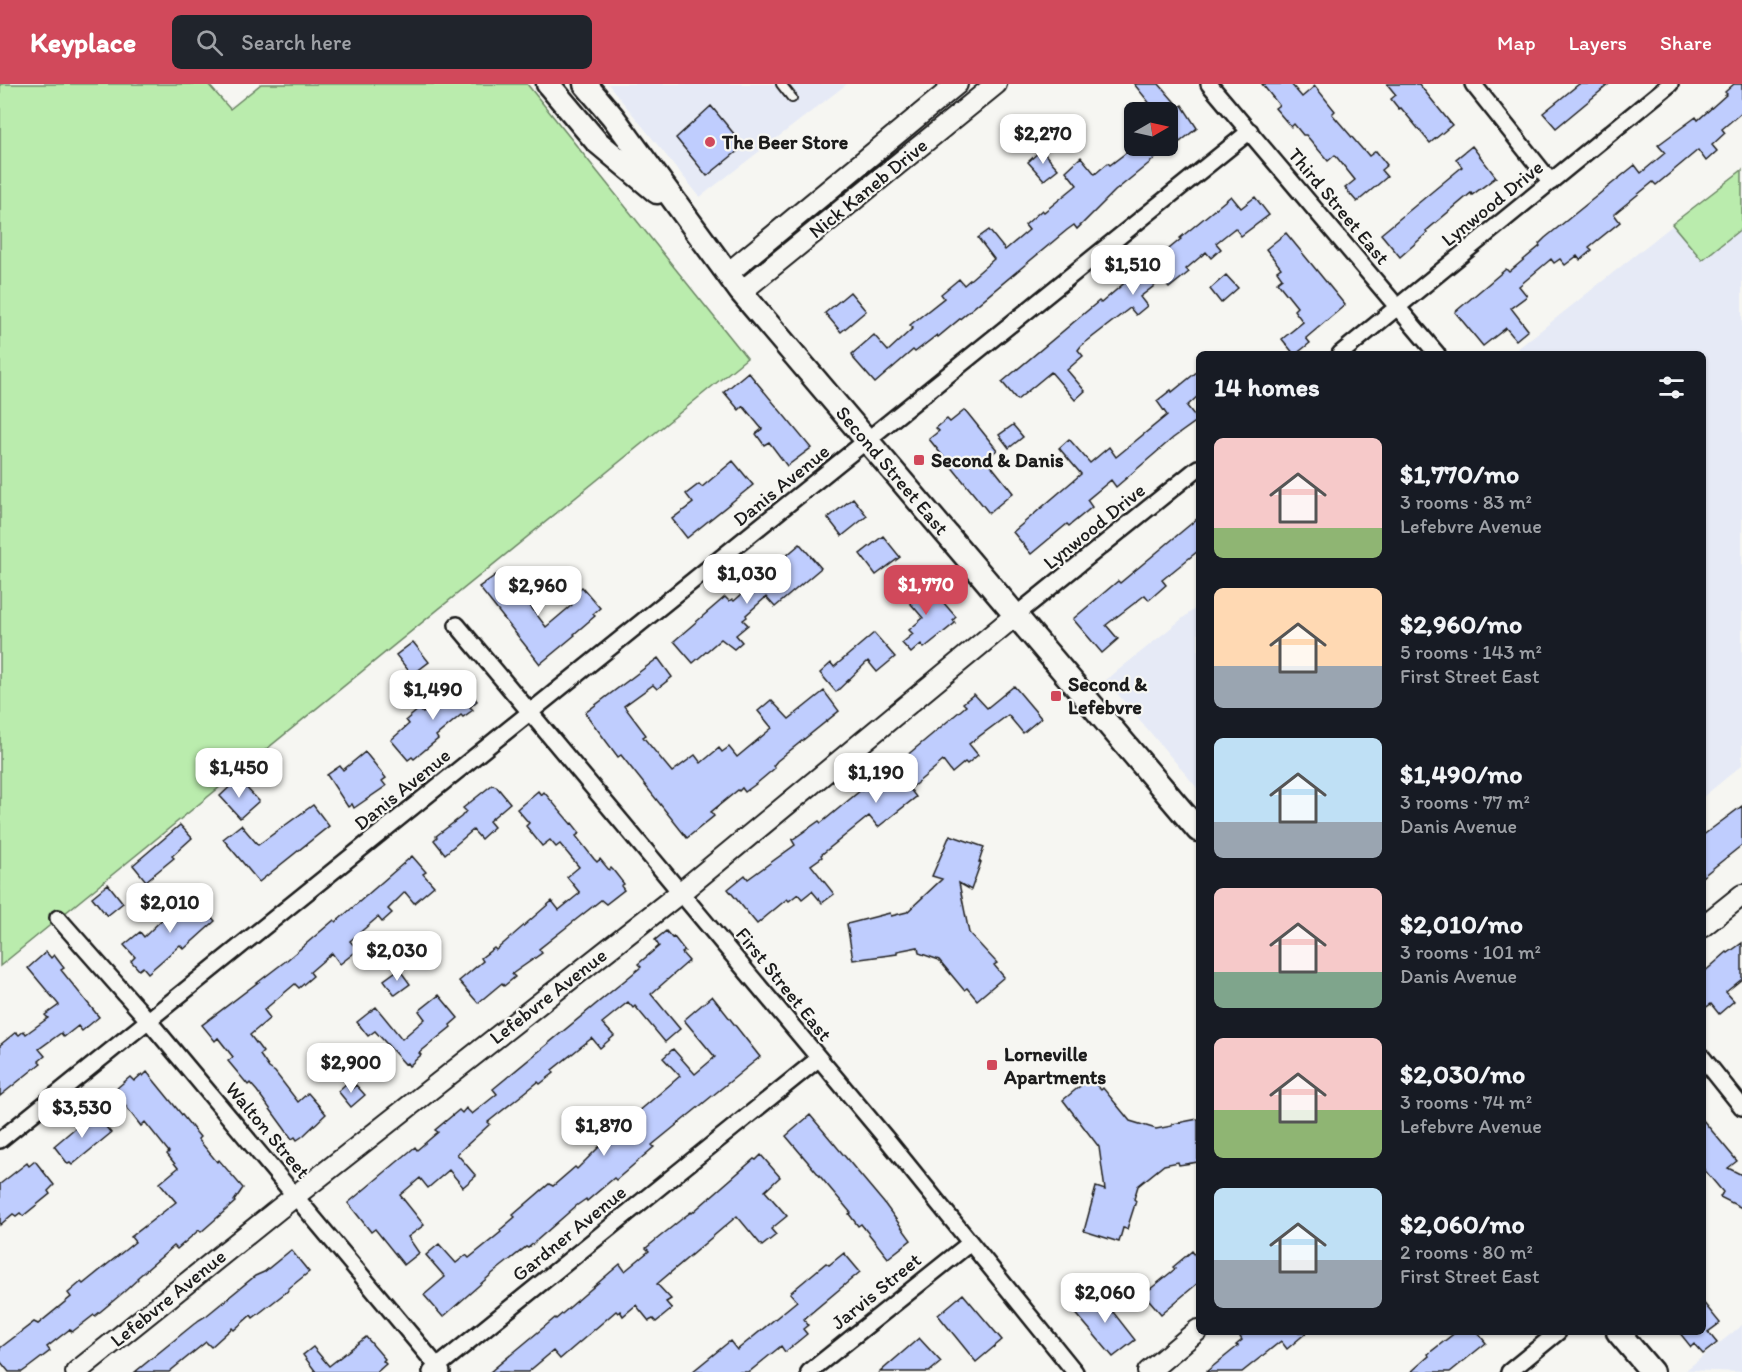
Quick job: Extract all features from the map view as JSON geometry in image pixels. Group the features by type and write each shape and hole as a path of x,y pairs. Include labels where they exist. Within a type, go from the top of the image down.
{"main road":[{"name":"Second Street East","path":"548,84 596,141 685,217"},
{"name":"Second Street East","path":"585,84 613,117 741,292 1196,828"},
{"path":"1621,1335 1652,1372"}],"street":[{"name":"Nick Kaneb Drive","path":"727,274 957,84"},
{"name":"Nick Kaneb Drive","path":"741,292 996,84"},
{"name":"Third Street East","path":"1209,84 1434,351"},
{"path":"1473,84 1551,182"},
{"name":"Lynwood Drive","path":"1344,351 1670,84"},
{"name":"Danis Avenue","path":"0,1140 1250,131"},
{"name":"Lynwood Drive","path":"1016,615 1196,470"},
{"name":"Lefebvre Avenue","path":"76,1372 681,892 1016,615"},
{"name":"First Street East","path":"457,625 889,1142 1075,1372"},
{"path":"1706,924 1742,895"},
{"name":"Walton Street","path":"58,918 148,1020 437,1370"},
{"name":"Gardner Avenue","path":"437,1370 818,1059"},
{"path":"1706,1062 1742,1107"},
{"name":"Jarvis Street","path":"809,1372 970,1244"},
{"path":"1148,1372 1196,1332"},
{"path":"1509,1372 1554,1335"}],"lane":[{"path":"781,84 792,98"}],"shaded area":[{"path":"608,84 847,84 700,197"},
{"path":"1742,170 1742,765 1706,795 1706,351 1515,351"},
{"path":"1196,608 1196,787 1106,680"},
{"path":"1742,1325 1742,1372 1686,1370"}],"green space":[{"path":"0,84 208,84 230,109 261,84 527,84 747,358 0,966"},
{"path":"1742,170 1742,228 1702,260 1672,224"}],"building":[{"path":"1134,84 1159,84 1175,102 1149,102"},
{"path":"1262,84 1291,84 1302,97 1315,86 1335,111 1332,114 1363,150 1369,156 1376,151 1387,165 1381,170 1387,177 1357,202 1345,188 1355,180 1335,155 1328,161 1306,135 1303,135 1294,124 1291,127 1275,108 1279,105"},
{"path":"1387,84 1419,84 1452,125 1430,143 1391,99 1396,95"},
{"path":"1579,84 1609,84 1556,128 1543,113"},
{"path":"1734,84 1742,84 1742,112 1722,129 1725,133 1712,145 1717,151 1706,161 1698,150 1656,185 1653,182 1614,214 1620,222 1589,247 1592,250 1580,260 1577,256 1565,265 1560,259 1554,263 1551,259 1519,286 1527,296 1511,308 1528,330 1516,340 1506,328 1483,346 1455,312 1506,269 1509,272 1540,246 1539,244 1545,238 1635,165 1641,173 1665,153 1658,145 1696,117 1698,120 1727,94 1725,92"},
{"path":"1182,105 1197,128 1180,142 1178,139 1178,106"},
{"name":"The Beer Store","path":"711,106 744,146 707,176 676,138"},
{"path":"1472,146 1496,177 1472,195 1471,193 1426,231 1427,233 1400,257 1381,234 1462,167 1456,159"},
{"path":"1041,150 1058,169 1044,180 1028,162"},
{"path":"1124,154 1158,156 1115,191 1077,229 1074,225 1067,230 938,337 937,335 915,352 913,350 875,383 854,359 852,354 874,335 888,351 913,328 910,325 944,298 941,294 959,279 964,285 994,259 978,238 989,230 1005,250 1029,230 1025,225 1077,185 1066,171 1081,157 1095,174 1108,163 1110,165"},
{"path":"1231,196 1241,208 1255,197 1269,215 1241,236 1235,228 1216,243 1221,249 1211,258 1206,252 1186,269 1189,272 1169,288 1162,280 1140,297 1147,306 1136,315 1130,308 1081,346 1078,350 1083,356 1067,370 1085,391 1075,400 1051,372 1017,400 1002,382 1099,301 1101,303 1135,274 1136,276"},
{"path":"1286,233 1345,305 1306,338 1310,343 1300,351 1292,351 1282,339 1303,322 1294,310 1297,307 1277,282 1282,278 1277,271 1281,268 1266,249"},
{"path":"1226,275 1238,288 1221,303 1210,289"},
{"path":"850,292 866,311 841,332 825,313"},
{"path":"748,372 811,448 787,466 769,442 764,445 756,434 762,429 743,406 739,410 724,392"},
{"path":"1196,373 1196,398 1187,406 1196,417 1196,421 1116,487 1111,480 1087,500 1092,507 1031,554 1013,532 1081,474 1059,448 1069,439 1090,463 1109,447 1116,457 1167,415 1157,401 1171,390 1172,392"},
{"path":"965,410 997,450 986,459 1013,493 989,513 929,439 939,431 936,428 947,419 950,422"},
{"path":"1013,425 1023,437 1009,448 999,435"},
{"path":"733,461 753,485 687,538 672,519 693,503 686,494 699,484 702,487"},
{"path":"853,498 867,516 842,536 828,518"},
{"path":"1196,520 1196,553 1162,580 1166,585 1149,600 1145,595 1106,625 1118,639 1102,653 1073,619 1118,581 1120,583"},
{"path":"883,536 900,557 876,575 860,554"},
{"path":"800,544 821,568 775,607 766,597 746,615 747,617 743,620 748,625 736,635 742,642 734,649 721,639 693,663 674,641 725,597 729,601 732,599 734,601"},
{"path":"503,570 546,627 572,605 567,599 582,587 600,608 575,635 540,664 479,587"},
{"path":"914,577 932,598 936,594 956,617 953,620 955,623 924,648 921,644 911,653 902,643 913,634 909,630 923,618 899,590"},
{"path":"874,633 895,657 877,672 868,661 836,692 820,673 831,663 834,667"},
{"path":"413,642 429,662 412,675 396,655"},
{"path":"658,658 672,677 657,689 653,685 624,706 646,735 643,737 672,772 695,755 701,763 719,748 722,752 729,747 737,757 772,728 758,711 771,700 789,719 824,691 839,711 777,761 773,766 775,768 756,784 745,792 742,788 738,790 711,812 714,816 687,838 621,755 618,757 585,713"},
{"path":"460,681 477,701 470,707 473,710 463,717 461,715 436,736 438,739 414,759 412,757 408,760 391,740 409,724 406,720 419,709 423,713"},
{"path":"1014,686 1041,718 1023,733 1008,715 969,744 978,755 967,764 965,762 952,773 943,761 910,789 916,797 878,827 869,816 821,855 822,857 811,865 834,894 822,903 812,891 802,899 798,894 789,901 787,899 757,924 728,889 745,875 748,879 795,845 792,840 819,821 821,823 893,767 966,706 963,703 974,694 987,708"},
{"path":"365,752 386,778 382,781 386,786 354,808 352,804 348,807 327,775 340,766 343,770"},
{"path":"238,779 259,801 240,818 220,796"},
{"path":"492,785 496,786 510,803 489,821 494,827 481,839 473,830 445,854 434,840 436,836 461,817 466,811 463,808"},
{"path":"538,791 541,795 544,792 572,823 580,833 576,836 594,859 597,862 600,859 609,870 611,868 613,870 624,884 621,886 624,890 606,904 601,900 539,949 542,953 512,974 515,977 504,986 502,983 478,1003 459,981 483,961 481,958 494,948 496,950 552,901 559,910 580,893 567,877 579,867 560,844 556,847 550,840 542,846 526,826 529,823 517,809"},
{"path":"313,805 329,826 259,882 223,839 241,825 258,845"},
{"path":"1742,806 1742,845 1706,874 1706,833"},
{"path":"180,825 192,838 172,856 174,858 146,881 133,865"},
{"path":"950,835 984,847 971,890 959,883 969,933 997,963 994,965 1004,977 977,1000 967,988 964,990 939,960 919,953 918,947 897,951 897,954 853,960 847,924 890,913 891,916 907,912 942,879 932,876"},
{"path":"412,856 426,872 423,874 434,886 414,903 405,892 388,909 392,913 382,922 378,917 350,941 358,950 340,964 332,953 310,972 313,976 299,988 295,984 264,1010 270,1018 250,1035 263,1052 260,1055 269,1068 275,1072 298,1102 308,1093 326,1114 303,1136 297,1140 295,1137 292,1139 257,1091 250,1083 248,1085 228,1061 233,1057 218,1038 215,1041 202,1025 287,960 334,920 336,922"},
{"path":"108,884 123,903 107,916 92,897"},
{"path":"184,894 188,899 193,895 215,921 184,949 180,945 148,973 143,967 139,970 131,961 135,957 124,945 140,932 144,937 176,906 174,904"},
{"path":"666,931 685,951 682,953 689,961 651,994 680,1029 665,1042 635,1006 633,1008 628,1002 602,1023 614,1036 600,1048 592,1038 552,1070 554,1073 540,1084 538,1082 488,1122 490,1124 457,1154 476,1176 463,1187 449,1170 428,1188 420,1178 400,1195 424,1225 408,1237 419,1253 404,1265 375,1229 371,1232 348,1203 415,1147 417,1150 438,1132 435,1130 459,1110 462,1113 466,1108 472,1114 497,1094 493,1089 641,967 638,964 659,946 655,940"},
{"path":"1742,943 1742,979 1726,992 1734,1001 1719,1014 1711,1004 1706,1007 1706,970"},
{"path":"46,952 51,958 54,955 64,968 61,970 99,1017 82,1031 78,1026 64,1037 61,1033 39,1049 45,1056 39,1061 41,1063 0,1096 0,1045 16,1032 19,1035 24,1031 26,1034 48,1018 45,1015 59,1005 28,968"},
{"path":"399,969 410,984 395,995 384,980"},
{"path":"439,995 458,1018 450,1025 451,1027 419,1053 421,1055 409,1066 375,1031 368,1036 357,1022 376,1007 402,1039 425,1019 419,1011"},
{"path":"712,996 760,1057 652,1145 654,1147 616,1180 614,1178 587,1201 586,1199 576,1206 443,1317 424,1295 445,1277 426,1255 439,1244 456,1263 466,1255 469,1258 501,1232 500,1230 515,1217 513,1215 549,1184 553,1186 575,1167 577,1169 609,1137 680,1076 663,1058 673,1049 695,1074 715,1057 684,1020"},
{"path":"147,1072 200,1137 198,1139 217,1162 219,1160 243,1188 235,1202 201,1232 199,1230 177,1249 174,1246 95,1316 72,1332 70,1329 47,1347 50,1351 22,1372 9,1372 0,1361 0,1348 34,1322 38,1324 71,1297 68,1293 81,1282 83,1284 135,1242 131,1237 176,1202 160,1183 178,1168 167,1154 169,1152 145,1122 141,1126 117,1095 120,1092 117,1088 130,1077 134,1081"},
{"path":"1090,1078 1101,1090 1103,1088 1130,1121 1156,1129 1196,1119 1196,1162 1179,1165 1178,1162 1164,1165 1138,1186 1127,1229 1123,1228 1119,1242 1084,1231 1096,1187 1105,1190 1099,1147 1063,1100"},
{"path":"348,1082 353,1088 356,1085 365,1095 351,1107 338,1091"},
{"path":"94,1112 111,1133 72,1165 68,1164 54,1146"},
{"path":"810,1115 884,1203 911,1240 888,1258 861,1224 858,1226 849,1214 851,1213 786,1136"},
{"path":"1706,1124 1737,1161 1728,1168 1742,1175 1742,1208 1720,1197 1723,1192 1706,1172"},
{"path":"761,1155 780,1177 765,1191 787,1216 771,1229 776,1235 762,1246 737,1216 657,1284 671,1299 666,1302 672,1309 656,1322 653,1319 649,1321 636,1305 623,1316 620,1311 618,1313 616,1311 560,1359 553,1351 528,1372 490,1372 620,1264 625,1271 649,1251 646,1248"},
{"path":"35,1161 54,1185 48,1191 50,1194 23,1216 20,1213 16,1216 13,1214 0,1225 0,1184 27,1163 29,1166"},
{"path":"291,1250 309,1272 289,1290 253,1318 251,1315 234,1330 232,1328 211,1347 206,1342 169,1372 135,1372 255,1276 264,1272"},
{"path":"1192,1251 1196,1256 1196,1285 1161,1314 1144,1294 1175,1269 1173,1267"},
{"path":"844,1253 860,1272 804,1319 808,1325 803,1329 807,1334 785,1352 781,1346 749,1372 692,1372 730,1341 737,1350 797,1301 790,1293 826,1263 829,1265"},
{"path":"1100,1290 1116,1310 1113,1312 1135,1340 1113,1357 1074,1311"},
{"path":"963,1294 1002,1340 976,1362 938,1315"},
{"path":"1706,1306 1720,1323 1708,1332 1717,1343 1703,1354 1694,1344 1691,1347 1681,1335 1706,1335"},
{"path":"1243,1335 1303,1335 1287,1349 1281,1341 1242,1372 1206,1372 1238,1346 1236,1345 1242,1340 1240,1337"},
{"path":"1452,1335 1479,1335 1486,1343 1450,1372 1411,1372 1429,1356 1428,1354"},
{"path":"366,1337 385,1359 383,1361 386,1364 377,1372 316,1372 303,1355 313,1347 329,1366"},
{"path":"919,1338 941,1362 929,1372 880,1372"}],"place":[{"name":"The Beer Store","path":"710,142"},
{"name":"Second & Danis","path":"919,460"},
{"name":"Second & Lefebvre","path":"1056,696"},
{"name":"Lorneville Apartments","path":"992,1065"}]}
